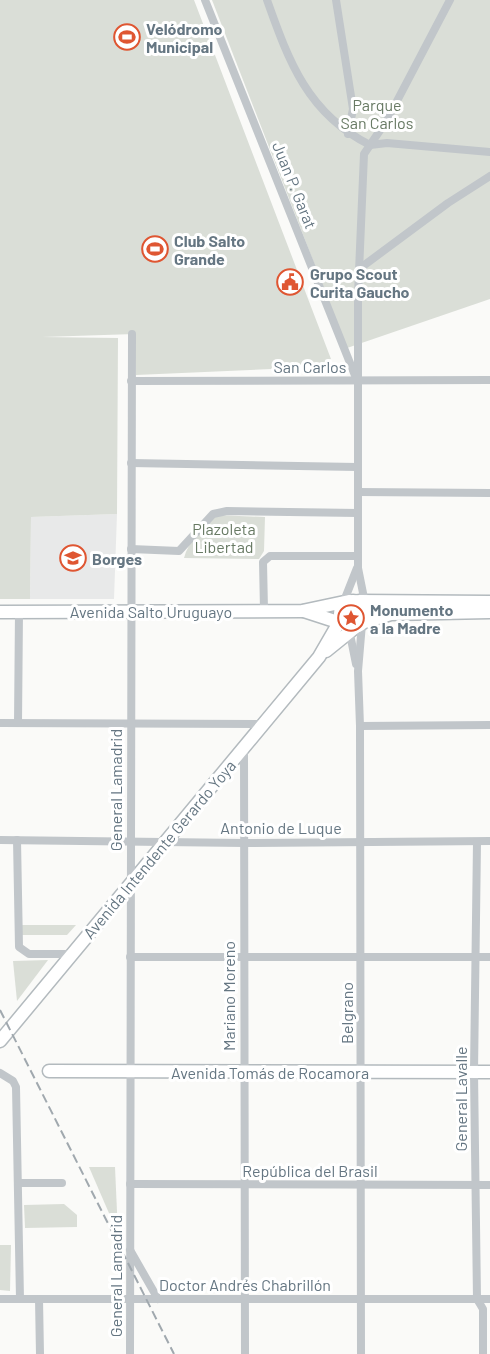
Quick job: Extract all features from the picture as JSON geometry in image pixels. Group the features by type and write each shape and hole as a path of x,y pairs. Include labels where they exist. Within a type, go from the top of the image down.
{"main road":[{"name":"Avenida Salto Uruguayo","path":"302,611 352,616 490,602"},
{"name":"Avenida Salto Uruguayo","path":"0,612 264,610 352,616 490,612"},
{"name":"Avenida Intendente Gerardo Yoya","path":"0,1041 352,616"},
{"name":"Avenida Tomás de Rocamora","path":"49,1071 490,1072"}],"street":[{"name":"Juan P. Garat","path":"205,0 357,381"},
{"path":"267,0 301,82 310,97 348,135 370,146 387,143 490,152"},
{"path":"336,0 353,109 348,135"},
{"name":"Belgrano","path":"361,1354 360,726 358,671 352,616 358,568 357,381 364,154 387,120 450,0"},
{"path":"359,269 448,202 490,176"},
{"name":"General Lamadrid","path":"130,1354 132,334"},
{"name":"San Carlos","path":"131,381 490,380"},
{"path":"130,463 357,467"},
{"path":"358,492 490,493"},
{"path":"130,549 178,551 213,514 227,511 358,513"},
{"path":"264,610 263,562 270,556 358,556"},
{"name":"Belgrano","path":"358,568 352,616 358,671"},
{"path":"18,723 19,612"},
{"path":"0,723 263,724"},
{"path":"360,726 490,726"},
{"name":"Mariano Moreno","path":"244,747 245,1354"},
{"name":"Antonio de Luque","path":"0,840 244,843 490,842"},
{"path":"16,840 19,947 29,954 72,954"},
{"name":"General Lavalle","path":"477,842 474,1072 477,1299 483,1309 483,1354"},
{"path":"130,957 490,957"},
{"path":"0,1074 13,1081 16,1087 20,1299"},
{"path":"19,1183 62,1183"},
{"name":"República del Brasil","path":"130,1184 490,1185"},
{"path":"130,1250 158,1299"},
{"name":"Doctor Andrés Chabrillón","path":"0,1299 490,1299"},
{"path":"39,1299 40,1354"}],"shaded area":[{"name":"Borges","path":"117,514 114,599 30,599 31,517"}],"green space":[{"path":"0,0 194,0 331,359 317,367 136,375 135,334 42,337 118,338 117,514 31,517 30,599 0,599"},
{"name":"Parque San Carlos","path":"212,0 490,0 490,299 347,348"},
{"name":"Plazoleta Libertad","path":"216,515 265,517 264,551 259,559 184,558 193,540"},
{"path":"20,925 76,925 67,935 20,935"},
{"path":"48,960 17,1001 13,961"},
{"path":"89,1167 115,1167 118,1234"},
{"path":"64,1204 77,1215 77,1227 25,1228 24,1205"},
{"path":"0,1245 11,1245 10,1291 0,1290"}],"railway":[{"path":"0,1010 174,1354"}],"place":[{"name":"Velódromo Municipal","path":"127,37"},
{"name":"Club Salto Grande","path":"155,249"},
{"name":"Grupo Scout Curita Gaucho","path":"290,282"},
{"name":"Borges","path":"73,558"},
{"name":"Monumento a la Madre","path":"351,618"}]}
